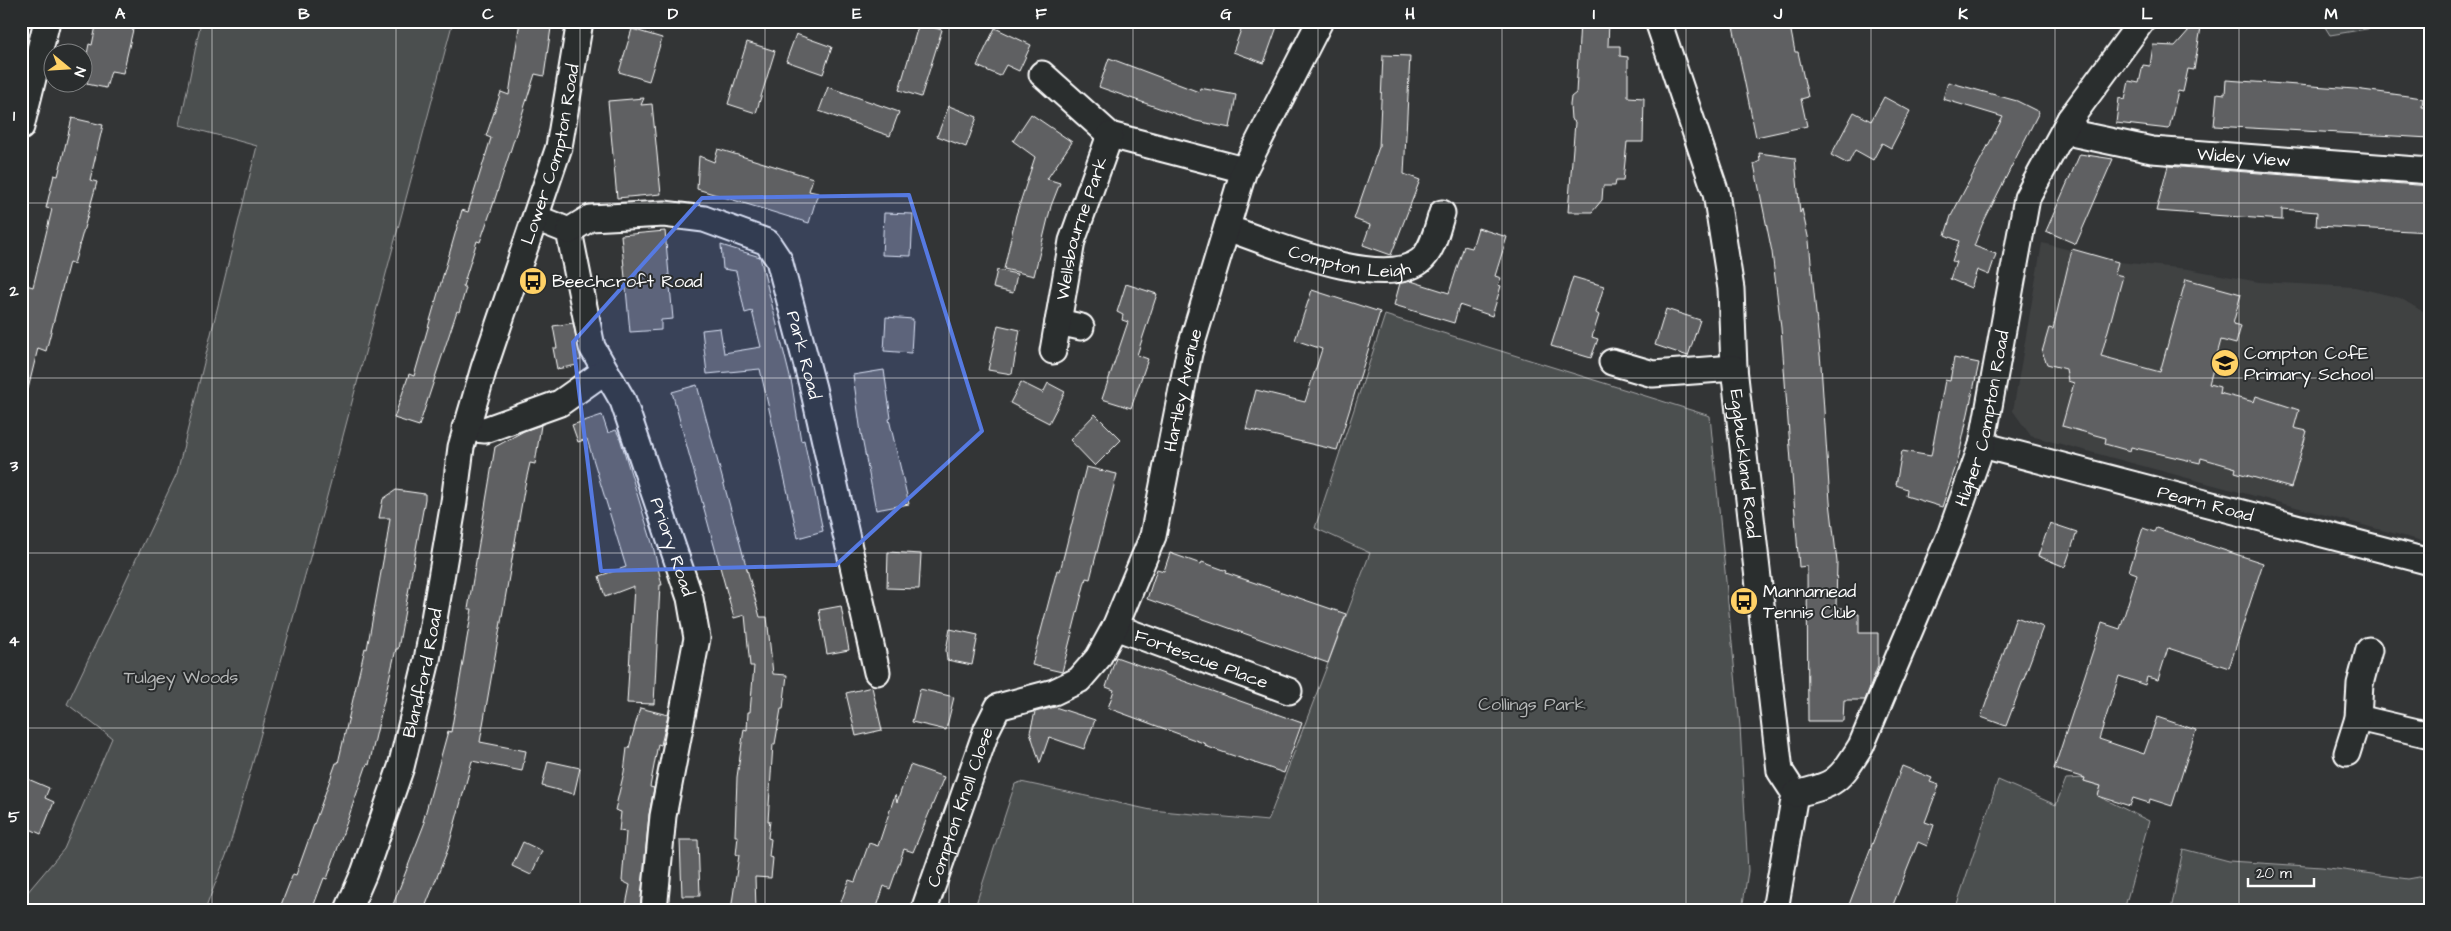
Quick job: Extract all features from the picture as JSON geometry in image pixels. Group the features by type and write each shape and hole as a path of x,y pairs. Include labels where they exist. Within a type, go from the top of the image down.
{"street":[{"path":"21,127 47,21"},
{"name":"Lower Compton Road","path":"466,428 559,147 580,21"},
{"name":"Hartley Avenue","path":"998,707 1054,692 1078,680 1098,658 1115,627 1153,536 1189,353 1244,170 1320,21"},
{"name":"Eggbuckland Road","path":"1658,21 1716,193 1731,289 1734,368 1780,771 1795,794"},
{"name":"Higher Compton Road","path":"1795,794 1820,788 1842,776 1861,746 1950,535 1982,445 2028,198 2070,119 2142,21"},
{"name":"Wellsbourne Park","path":"1042,74 1110,136 1244,170"},
{"name":"Widey View","path":"2070,119 2076,134 2152,150 2430,171"},
{"name":"Wellsbourne Park","path":"1053,351 1070,324 1072,241 1110,136"},
{"name":"Compton Leigh","path":"1227,228 1331,264 1395,272 1409,268 1422,260 1430,249 1442,213"},
{"name":"Park Road","path":"569,231 590,218 664,214 704,219 744,232 767,242 779,260 813,388 877,672"},
{"path":"536,218 569,231"},
{"name":"Priory Road","path":"569,231 592,347 623,401 690,598 697,638 663,816 654,910"},
{"path":"1612,362 1653,374 1734,368"},
{"path":"466,428 486,430 560,403 605,371"},
{"name":"Blandford Road","path":"348,910 364,872 401,767 427,660 466,428"},
{"name":"Pearn Road","path":"1982,445 2430,562"},
{"name":"Fortescue Place","path":"1115,627 1289,691"},
{"path":"2347,753 2358,718 2360,684 2369,650"},
{"name":"Compton Knoll Close","path":"924,910 987,729 998,707"},
{"path":"2358,718 2430,735"},
{"path":"1774,910 1795,794"}],"highlighted area":[{"path":"909,195 982,431 836,565 601,571 573,342 702,198"}],"shaded area":[{"name":"Compton CofE Primary School","path":"2042,243 2118,262 2188,269 2259,282 2355,287 2400,298 2430,316 2430,543 2031,436 2013,411"}],"green space":[{"name":"Tulgey Woods","path":"201,21 453,21 326,500 229,848 205,910 21,910 21,900 64,849 112,738 67,704 177,473 257,146 180,125"},
{"path":"2330,21 2415,21 2330,35 2325,27"},
{"name":"Collings Park","path":"1385,315 1710,416 1740,726 1748,871 1742,910 974,910 1015,784 1021,782 1151,810 1268,821 1370,553 1315,528"},
{"path":"2085,778 2084,781 2101,786 2098,796 2149,821 2124,910 1955,910 1998,780 2056,805 2066,779"},
{"path":"2183,849 2229,861 2322,867 2408,879 2430,875 2430,910 2171,910"}],"building":[{"path":"97,21 135,21 123,73 111,71 106,88 92,85 92,45"},
{"path":"520,21 552,21 544,76 535,74 493,205 480,242 477,241 463,286 466,288 459,312 457,311 419,426 394,418 409,374 414,376 462,210 468,212 491,138 486,136 501,92 509,95"},
{"path":"1244,21 1279,21 1264,63 1233,52"},
{"path":"1580,21 1609,21 1608,46 1620,46 1620,56 1628,57 1628,97 1644,98 1643,142 1627,142 1623,181 1616,181 1615,186 1603,186 1602,200 1592,212 1568,212 1575,122 1571,119 1570,105 1571,97 1576,93"},
{"path":"1732,21 1789,21 1795,52 1798,52 1808,97 1801,99 1807,126 1756,137"},
{"path":"2197,21 2202,21 2194,70 2188,69 2183,92 2178,91 2169,129 2116,123 2119,98 2125,100 2129,81 2139,83 2143,65 2150,66 2153,45 2175,46"},
{"path":"919,23 942,30 921,97 899,90"},
{"path":"995,28 1031,45 1019,71 1006,65 1000,76 977,66"},
{"path":"632,29 662,38 649,81 619,72"},
{"path":"796,34 832,47 823,74 786,61"},
{"path":"747,42 775,51 756,113 728,104"},
{"path":"1383,55 1410,56 1404,174 1420,180 1391,255 1363,245 1370,225 1354,219 1379,147"},
{"path":"1109,58 1199,92 1200,88 1236,95 1230,128 1196,121 1099,87"},
{"path":"2226,80 2355,89 2423,98 2422,107 2430,107 2430,138 2214,126 2217,93 2225,94"},
{"path":"1948,82 2017,101 2039,112 1982,225 1974,246 1996,254 1989,275 1977,270 1971,288 1950,279 1956,262 1952,261 1959,241 1945,235 1951,216 2003,117 1943,99"},
{"path":"828,87 899,112 890,136 819,111"},
{"path":"1884,97 1910,111 1891,148 1882,143 1873,160 1855,150 1848,164 1831,155 1854,112 1871,121"},
{"path":"644,98 641,105 652,104 661,194 617,198 608,101"},
{"path":"949,106 977,117 966,147 937,136"},
{"path":"1031,114 1072,142 1047,179 1060,183 1051,206 1034,276 1004,269 1016,215 1035,157 1013,141"},
{"path":"72,118 103,125 90,180 97,182 74,264 69,262 46,351 38,348 28,389 21,388 21,301 26,285 33,287 52,209 46,208 54,175 58,176"},
{"path":"718,149 813,178 809,191 818,193 809,223 697,189 699,156 714,162"},
{"path":"1759,153 1795,158 1800,213 1802,209 1809,241 1821,365 1830,502 1837,562 1836,608 1843,608 1843,611 1854,611 1854,614 1859,614 1859,633 1878,633 1878,666 1865,700 1844,700 1843,721 1808,721 1807,566 1799,567 1781,328 1772,252 1754,164 1760,161"},
{"path":"2080,154 2113,159 2076,244 2046,231"},
{"path":"2168,166 2430,186 2430,232 2316,226 2317,212 2282,209 2282,220 2156,211"},
{"path":"884,213 913,214 911,256 882,255"},
{"path":"1478,228 1507,237 1495,276 1501,278 1498,285 1501,286 1492,316 1459,305 1454,323 1394,305 1400,283 1411,281 1449,293 1464,246 1472,248"},
{"path":"665,231 673,319 661,320 661,330 630,332 621,235"},
{"path":"721,245 760,257 792,385 801,441 804,440 823,531 798,538 760,369 707,374 702,330 720,328 724,353 761,347 752,311 745,313 736,271 723,269"},
{"path":"2072,249 2118,262 2115,274 2123,276 2101,356 2160,372 2186,279 2241,294 2233,324 2241,326 2236,344 2221,340 2209,384 2220,387 2219,393 2254,402 2256,396 2299,410 2294,428 2307,431 2291,488 2235,472 2236,468 2201,458 2200,463 2131,447 2130,451 2105,444 2106,438 2062,426 2074,383 2068,381 2066,369 2047,364 2042,352 2049,328 2053,329"},
{"path":"997,270 1017,274 1013,293 993,288"},
{"path":"1573,277 1604,286 1596,313 1599,315 1592,337 1598,339 1591,358 1551,346"},
{"path":"1126,284 1157,294 1137,355 1148,359 1131,408 1102,399 1128,322 1122,320 1123,315 1117,312"},
{"path":"1312,290 1380,312 1337,450 1246,429 1256,390 1305,402 1322,349 1295,340"},
{"path":"1666,309 1700,320 1688,356 1655,345"},
{"path":"886,317 913,319 911,353 884,351"},
{"path":"573,323 581,360 576,361 577,365 557,369 553,348 557,348 553,326"},
{"path":"998,325 1020,330 1012,374 988,370"},
{"path":"1954,358 1979,363 1958,460 1942,507 1906,496 1907,489 1896,485 1902,451 1931,456 1945,380 1950,381"},
{"path":"884,370 891,418 889,419 909,504 876,510 861,433 853,375"},
{"path":"1021,382 1043,393 1048,383 1065,392 1049,423 1010,403"},
{"path":"697,385 760,617 767,617 773,674 787,675 783,709 781,709 775,744 773,744 768,821 770,821 768,838 771,839 769,857 773,858 771,878 755,877 756,910 731,910 739,855 736,855 738,836 735,836 737,777 744,729 747,730 748,712 750,712 754,666 750,666 745,615 734,618 672,392"},
{"path":"1095,414 1121,440 1095,466 1070,440"},
{"path":"602,415 608,433 616,430 620,438 653,546 662,585 660,585 654,704 627,703 634,586 605,597 599,576 626,567 587,439 578,442 572,425"},
{"path":"541,425 535,464 530,463 525,485 480,742 526,751 522,771 472,761 448,849 424,910 391,910 425,822 423,822 448,731 451,732 472,609 468,609 495,447 524,431"},
{"path":"1086,467 1117,474 1090,579 1086,578 1062,672 1032,665 1057,570 1060,571"},
{"path":"396,490 425,494 425,499 398,649 396,649 369,765 367,764 327,879 324,878 312,910 279,910 293,874 296,875 336,763 338,763 365,648 367,649 387,539 390,518 379,518 383,499"},
{"path":"2050,523 2077,532 2065,567 2038,556"},
{"path":"2143,528 2154,532 2156,528 2263,563 2229,668 2168,648 2158,680 2147,677 2145,685 2119,676 2099,739 2144,754 2157,717 2196,730 2172,806 2150,799 2149,803 2133,798 2130,806 2098,796 2101,786 2084,781 2085,778 2054,769 2102,623 2120,629 2137,574 2129,571"},
{"path":"888,552 921,554 919,589 887,588"},
{"path":"1170,553 1201,564 1202,562 1227,571 1226,573 1346,614 1328,663 1147,599 1157,569 1164,571"},
{"path":"841,606 849,650 827,654 819,610"},
{"path":"2016,617 2043,627 2006,726 1981,717"},
{"path":"950,629 978,635 972,665 947,660 946,650"},
{"path":"1116,657 1302,723 1284,773 1205,746 1206,744 1108,708 1114,690 1106,687"},
{"path":"872,687 882,730 856,736 846,693"},
{"path":"920,689 954,697 946,730 912,722"},
{"path":"1055,707 1095,720 1084,749 1049,737 1040,763 1030,732 1035,712"},
{"path":"640,708 668,715 661,745 658,744 650,787 654,788 649,815 640,910 625,910 630,885 622,881 626,832 619,831 621,812 615,810 624,772 627,748 629,748"},
{"path":"548,761 580,768 574,794 542,786"},
{"path":"910,765 944,777 913,852 904,849 890,889 884,886 876,910 838,910 849,880 855,882 869,843 878,846 895,795 897,802"},
{"path":"1902,766 1932,778 1930,782 1939,785 1925,822 1934,825 1927,846 1918,842 1891,910 1847,910"},
{"path":"21,776 49,788 45,798 54,802 41,834 21,825"},
{"path":"680,840 698,840 700,896 682,896"},
{"path":"523,842 542,851 531,875 512,866"}],"place":[{"name":"Beechcroft Road","path":"533,281"},
{"name":"Compton CofE Primary School","path":"2225,363"},
{"name":"Mannamead Tennis Club","path":"1744,601"}]}
